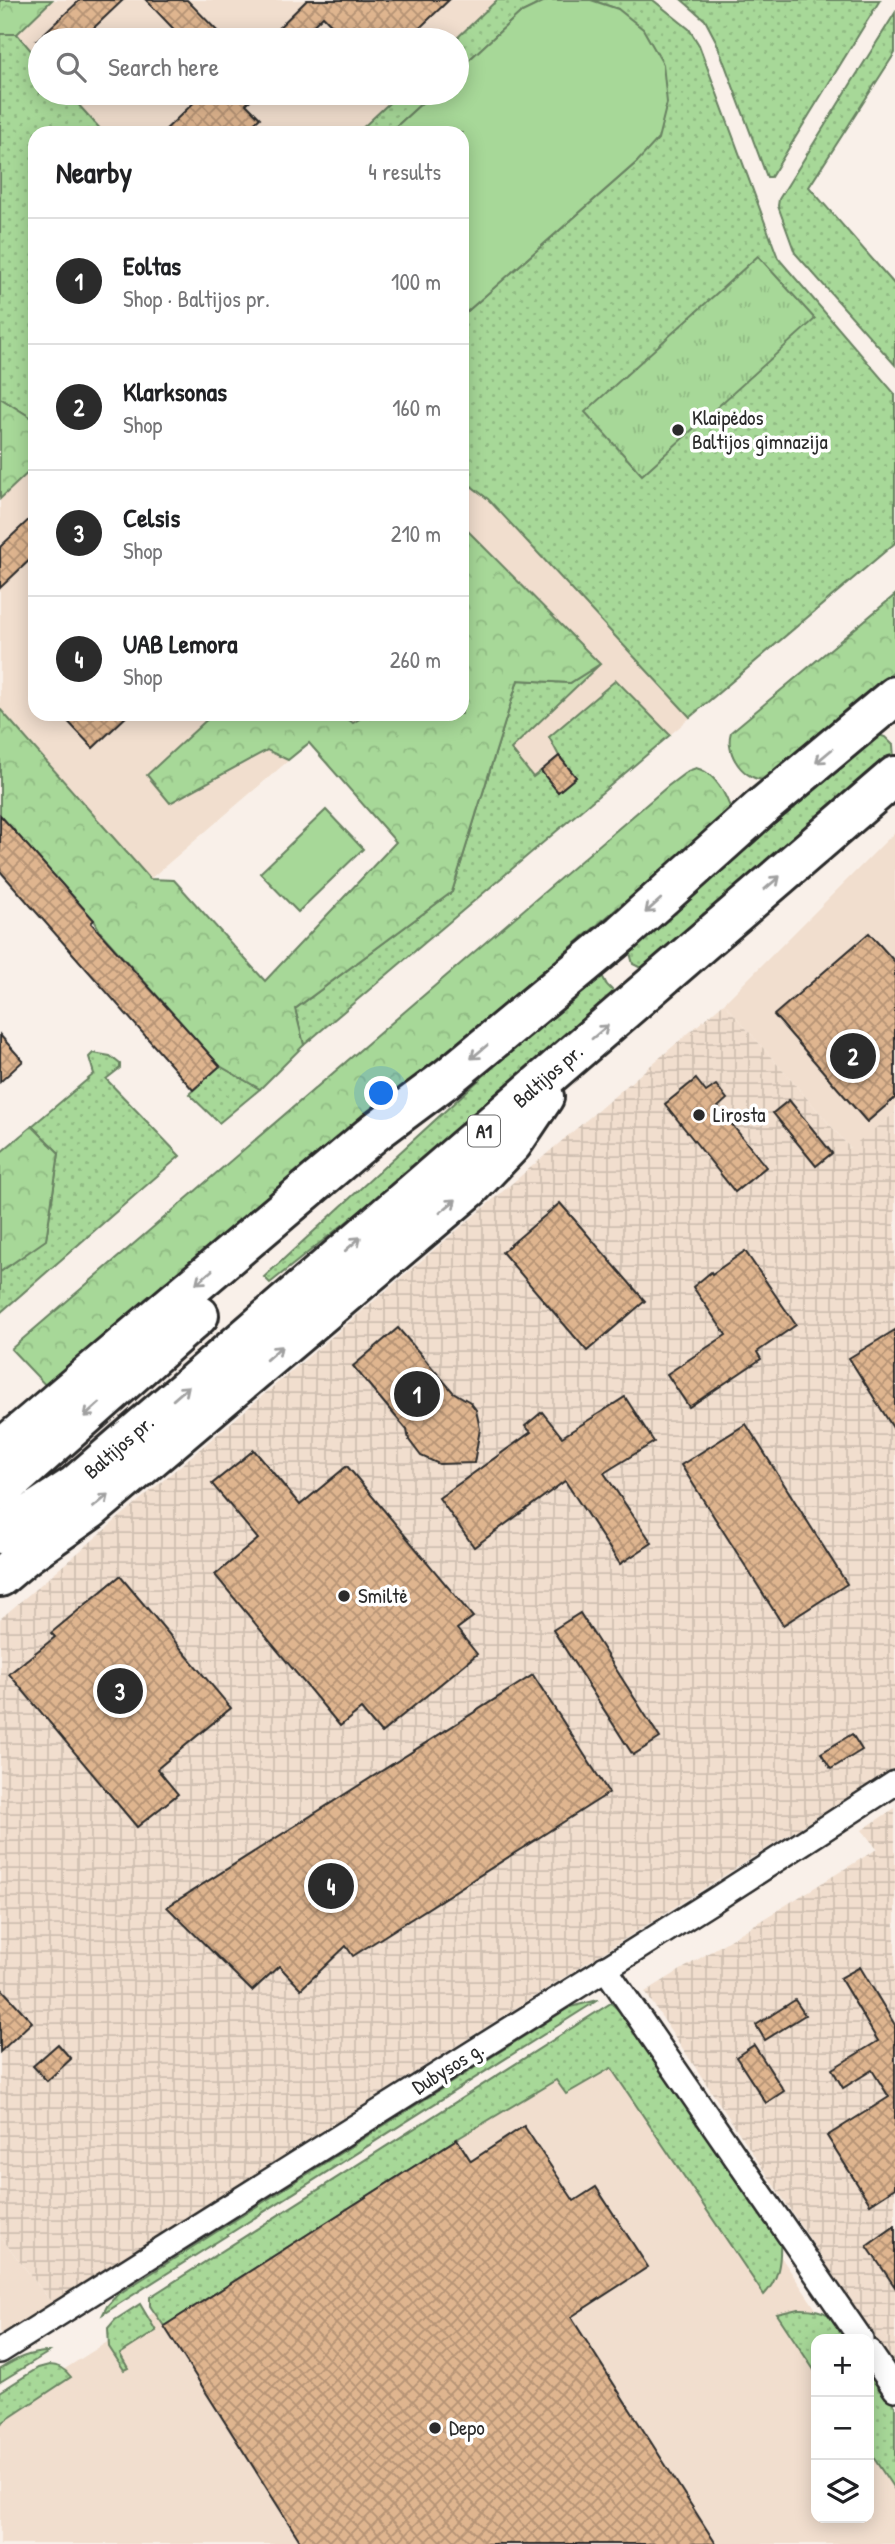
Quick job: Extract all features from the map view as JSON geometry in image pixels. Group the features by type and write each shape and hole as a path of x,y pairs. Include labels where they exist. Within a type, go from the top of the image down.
{"highway":[{"path":"0,1450 375,1132 446,1080 622,933 761,808 879,724 895,696"},
{"name":"Baltijos pr.","path":"9,1556 74,1486 895,776"},
{"path":"622,933 616,959 622,975 651,988"},
{"path":"9,1556 90,1510 469,1189 513,1143 568,1059"},
{"path":"0,1492 382,1149 446,1080"}],"street":[{"name":"Dubysos g.","path":"0,2351 895,1783"},
{"path":"605,1968 858,2334"},
{"path":"874,2358 895,2389"}],"shaded area":[{"name":"Klaipėdos Baltijos gimnazija","path":"52,0 653,0 689,29 699,45 778,258 895,394 895,543 467,908 396,842 309,743 150,879 0,709 0,499 28,473 28,721 469,721 469,126 98,126 79,105 469,105 469,28 28,28 28,47 17,34","holes":["559,756 576,777 558,792 541,771"]},
{"path":"895,832 895,1113 851,1149 724,1003"},
{"path":"724,1003 850,1148 895,1113 895,1767 52,2303 0,2236 0,1619"},
{"path":"895,1808 895,2367 645,1992 877,1849 862,1830"},
{"path":"620,2017 833,2334 811,2334 811,2523 874,2523 874,2394 895,2426 895,2544 0,2544 0,2410"},
{"path":"0,2236 52,2303 0,2336"}],"green space":[{"path":"0,0 52,0 17,34 0,34"},
{"path":"497,0 547,0 520,13 469,60 468,28"},
{"path":"547,0 591,0 618,9 643,29 663,64 667,103 658,139 637,162 469,310 469,126 397,126 420,105 469,105 469,60 520,13"},
{"path":"591,0 653,0 689,29 699,45 778,258 895,394 895,543 690,717 488,499 469,484 469,310 637,162 618,9"},
{"path":"682,0 880,0 771,177 767,177 716,41 705,20"},
{"path":"895,13 895,53 809,187 895,285 895,365 795,253 778,206 779,199"},
{"path":"0,34 17,34 28,47 28,105 79,105 98,126 28,126 28,416 0,398"},
{"path":"387,105 420,105 397,126 365,126"},
{"path":"758,256 815,319 642,475 585,412"},
{"path":"0,398 28,416 28,473 0,499"},
{"path":"469,532 600,664 570,683 518,680 452,892 295,1009 304,1045 260,1089 220,1066 0,815 0,709 150,879 174,880 265,981 396,842 309,743 288,760 267,750 170,803 147,775 205,721 469,721"},
{"path":"895,595 895,670 767,780 751,776 744,771 738,765 731,749 731,732"},
{"path":"600,664 511,749 533,777 541,771 558,792 576,777 559,756 549,737 616,680 670,735 304,1045 295,1009 452,892 518,680 570,683"},
{"path":"879,735 893,745 894,758 645,970 633,964 629,949 872,736"},
{"path":"696,768 713,778 721,789 730,807 725,817 49,1389 11,1349 668,786"},
{"path":"326,810 363,849 298,912 260,873"},
{"path":"599,970 607,985 616,994 495,1103 270,1283 264,1277"},
{"path":"93,1053 110,1056 120,1064 120,1068 106,1079 180,1156 0,1313 0,1272 46,1239 59,1153 32,1126 94,1074 89,1057"},
{"path":"220,1066 260,1089 219,1123 189,1094"},
{"path":"32,1126 59,1153 46,1240 0,1272 0,1153"},
{"path":"598,2000 103,2314 117,2295 570,2007"},
{"path":"611,2003 623,2014 780,2240 778,2270 764,2295 611,2068 566,2094 556,2080 457,2139 164,2326 150,2306 150,2297"},
{"path":"140,2304 156,2331 120,2354 128,2368 124,2370 109,2347 108,2328 115,2320"},
{"path":"798,2309 823,2312 834,2319 846,2334 811,2334 811,2365 777,2314"},
{"path":"49,2352 0,2382 0,2369 6,2365 29,2355"},
{"path":"49,2365 62,2368 71,2377 0,2424 0,2392 38,2368"},
{"path":"874,2375 895,2406 895,2490 874,2458"}],"building":[{"path":"80,0 123,0 94,28 50,28"},
{"path":"146,0 187,0 214,28 173,28"},
{"path":"307,0 449,0 420,28 334,28 323,16 310,28 278,28"},
{"path":"191,105 247,105 260,118 251,126 169,126"},
{"path":"28,521 28,562 0,588 0,547"},
{"path":"68,721 122,721 93,748"},
{"path":"559,756 576,777 558,792 541,771"},
{"path":"0,815 94,920 91,923 220,1066 193,1090 0,871"},
{"path":"869,933 895,962 895,1098 867,1122 774,1015"},
{"path":"0,1035 23,1061 0,1082"},
{"path":"696,1079 706,1092 716,1085 727,1099 718,1107 766,1167 735,1192 665,1104"},
{"path":"789,1100 832,1153 816,1166 773,1113"},
{"path":"560,1203 645,1301 587,1351 502,1252"},
{"path":"745,1251 796,1325 757,1352 761,1359 689,1407 667,1374 726,1335 693,1287"},
{"path":"398,1328 453,1392 470,1402 476,1410 480,1429 474,1463 439,1464 421,1456 409,1440 407,1430 353,1366"},
{"path":"895,1330 895,1431 849,1358"},
{"path":"625,1397 654,1442 604,1473 652,1543 620,1564 565,1481 474,1547 439,1498 531,1432 525,1426 542,1412 562,1437"},
{"path":"746,1424 847,1584 783,1625 681,1465"},
{"name":"Smiltė","path":"254,1450 300,1505 347,1466 473,1617 457,1629 477,1654 381,1733 361,1709 340,1726 215,1575 258,1539 212,1484"},
{"path":"120,1576 231,1708 157,1769 178,1794 137,1827 9,1674 55,1637 51,1633"},
{"path":"580,1613 660,1738 633,1755 553,1630"},
{"path":"533,1675 609,1793 353,1956 346,1946 301,1989 279,1966 252,1991 167,1907"},
{"path":"852,1734 862,1750 831,1769 821,1753"},
{"path":"860,1967 895,2025 895,2188 870,2204 827,2136 889,2097 872,2070 843,2088 832,2069 878,2041 840,1978"},
{"path":"0,1987 32,2022 0,2052"},
{"path":"795,2000 805,2015 765,2040 756,2025"},
{"path":"58,2044 71,2059 47,2081 33,2066"},
{"path":"754,2045 784,2091 766,2103 736,2057"},
{"name":"Depo","path":"524,2126 574,2201 596,2187 648,2267 571,2317 716,2544 302,2544 164,2326 457,2139 471,2161"},
{"path":"895,2226 895,2287 867,2246"}],"place":[{"name":"Klaipėdos Baltijos gimnazija","path":"678,430"},
{"name":"Klarksonas","path":"853,1056"},
{"name":"Lirosta","path":"699,1115"},
{"name":"Eoltas","path":"417,1394"},
{"name":"Smiltė","path":"344,1596"},
{"name":"Celsis","path":"120,1691"},
{"name":"UAB Lemora","path":"331,1886"},
{"name":"Depo","path":"435,2428"}]}
